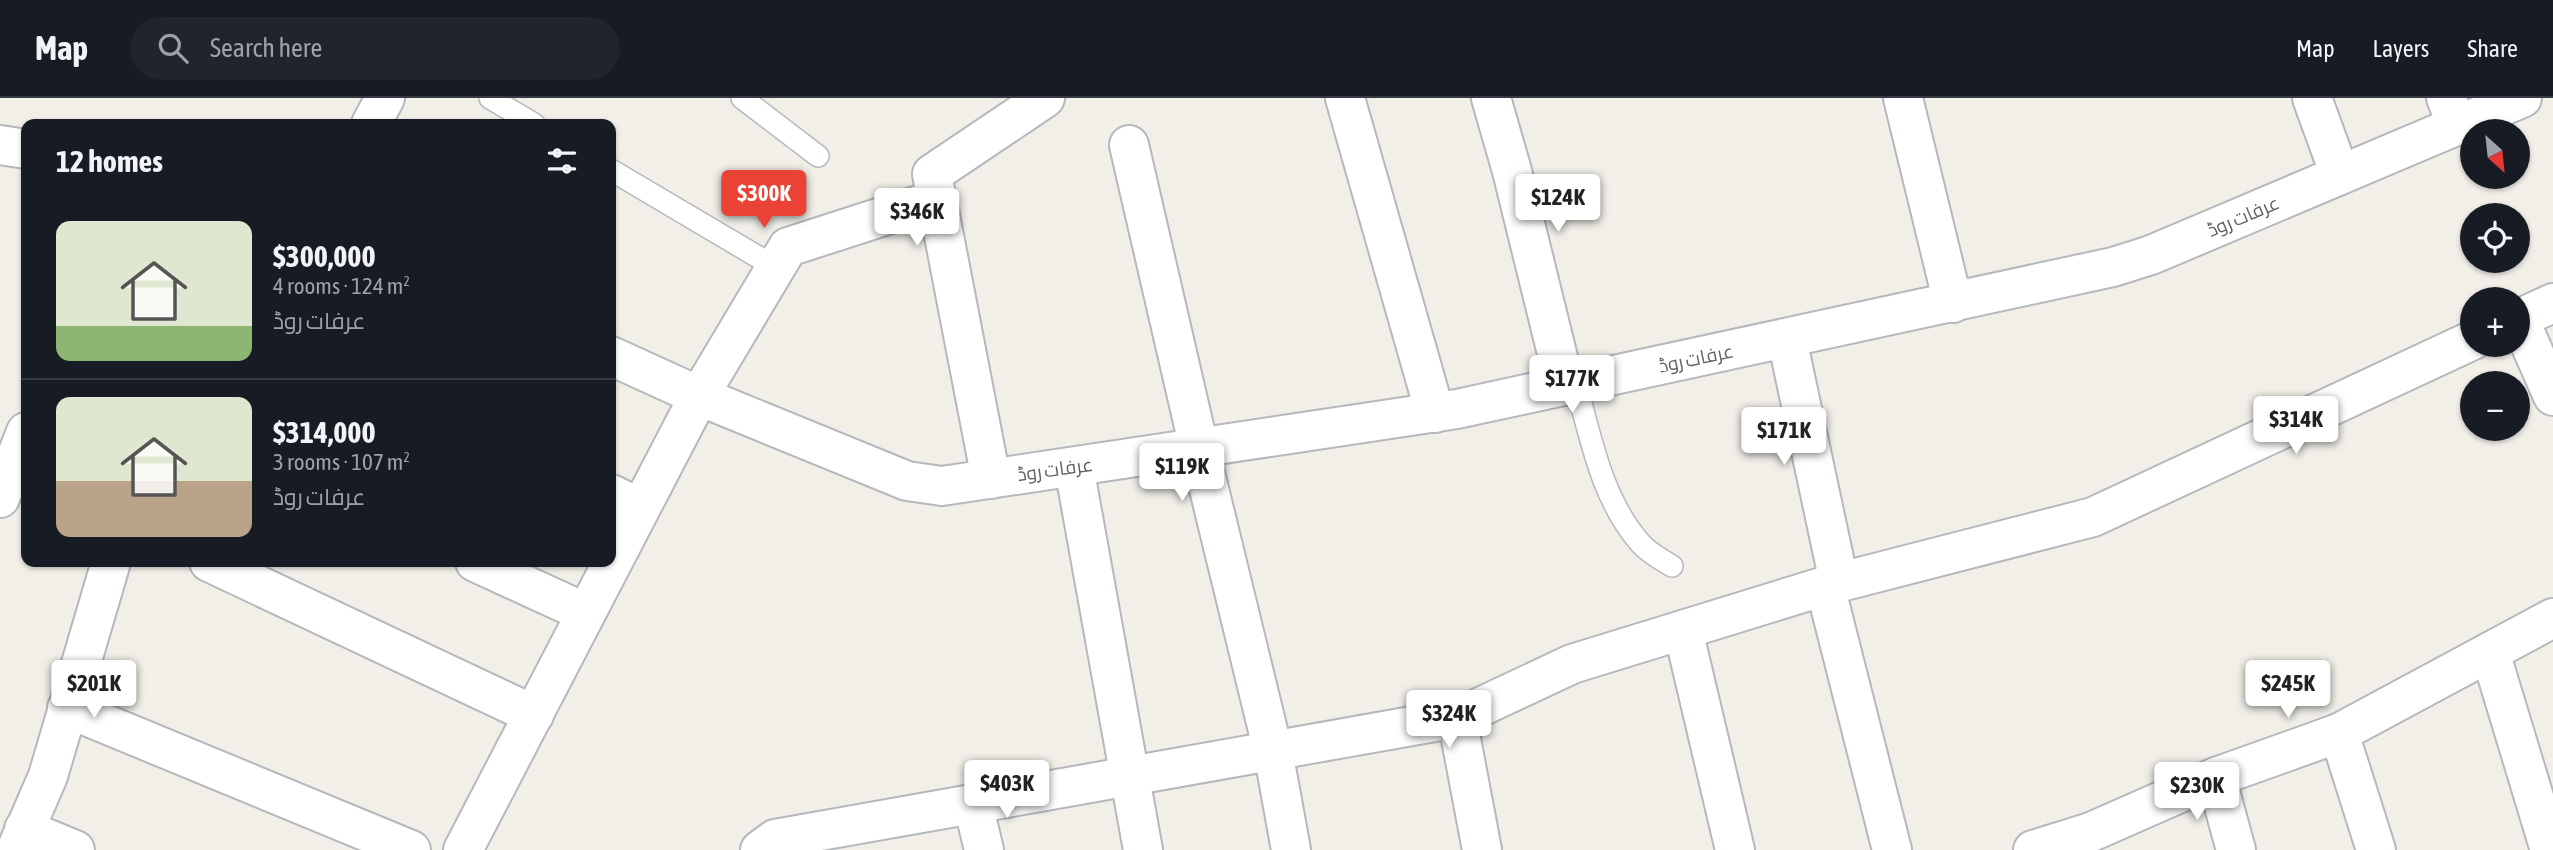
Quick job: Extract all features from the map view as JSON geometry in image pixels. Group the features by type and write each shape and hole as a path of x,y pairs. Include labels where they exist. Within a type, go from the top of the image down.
{"street":[{"path":"374,119 385,98"},
{"path":"991,479 932,174 1045,98"},
{"path":"1345,98 1435,413"},
{"path":"1491,98 1570,385"},
{"path":"1903,98 1953,303"},
{"path":"2312,98 2340,175"},
{"name":"عرفات روڈ","path":"616,358 699,396 907,481 942,486 1435,413 2113,267 2151,255 2340,175 2451,112 2522,98"},
{"path":"0,145 21,148"},
{"path":"1129,145 1273,751 1291,850"},
{"path":"616,529 626,501 699,396 788,247 937,199"},
{"path":"2530,314 2553,303"},
{"path":"1787,339 1832,584 1892,850"},
{"path":"2530,345 2553,396"},
{"path":"760,850 775,839 842,839 973,804 1457,718 1572,664 1832,584 2093,517 2460,346"},
{"path":"0,498 21,445"},
{"path":"1074,467 1143,850"},
{"path":"75,850 20,840 48,776 109,567"},
{"path":"220,567 534,715"},
{"path":"486,567 586,613"},
{"path":"463,850 586,613 602,567"},
{"path":"2033,850 2093,841 2216,778 2339,733 2553,618"},
{"path":"1683,630 1735,850"},
{"path":"2490,652 2550,850"},
{"path":"67,708 411,850"},
{"path":"1457,718 1482,850"},
{"path":"2339,733 2376,850"},
{"path":"2216,778 2236,850"},
{"path":"973,804 984,850"}],"lane":[{"path":"490,98 526,119"},
{"path":"742,98 818,156"},
{"path":"616,173 775,267"},
{"path":"1570,385 1604,483 1621,516 1642,546 1672,566"}]}
